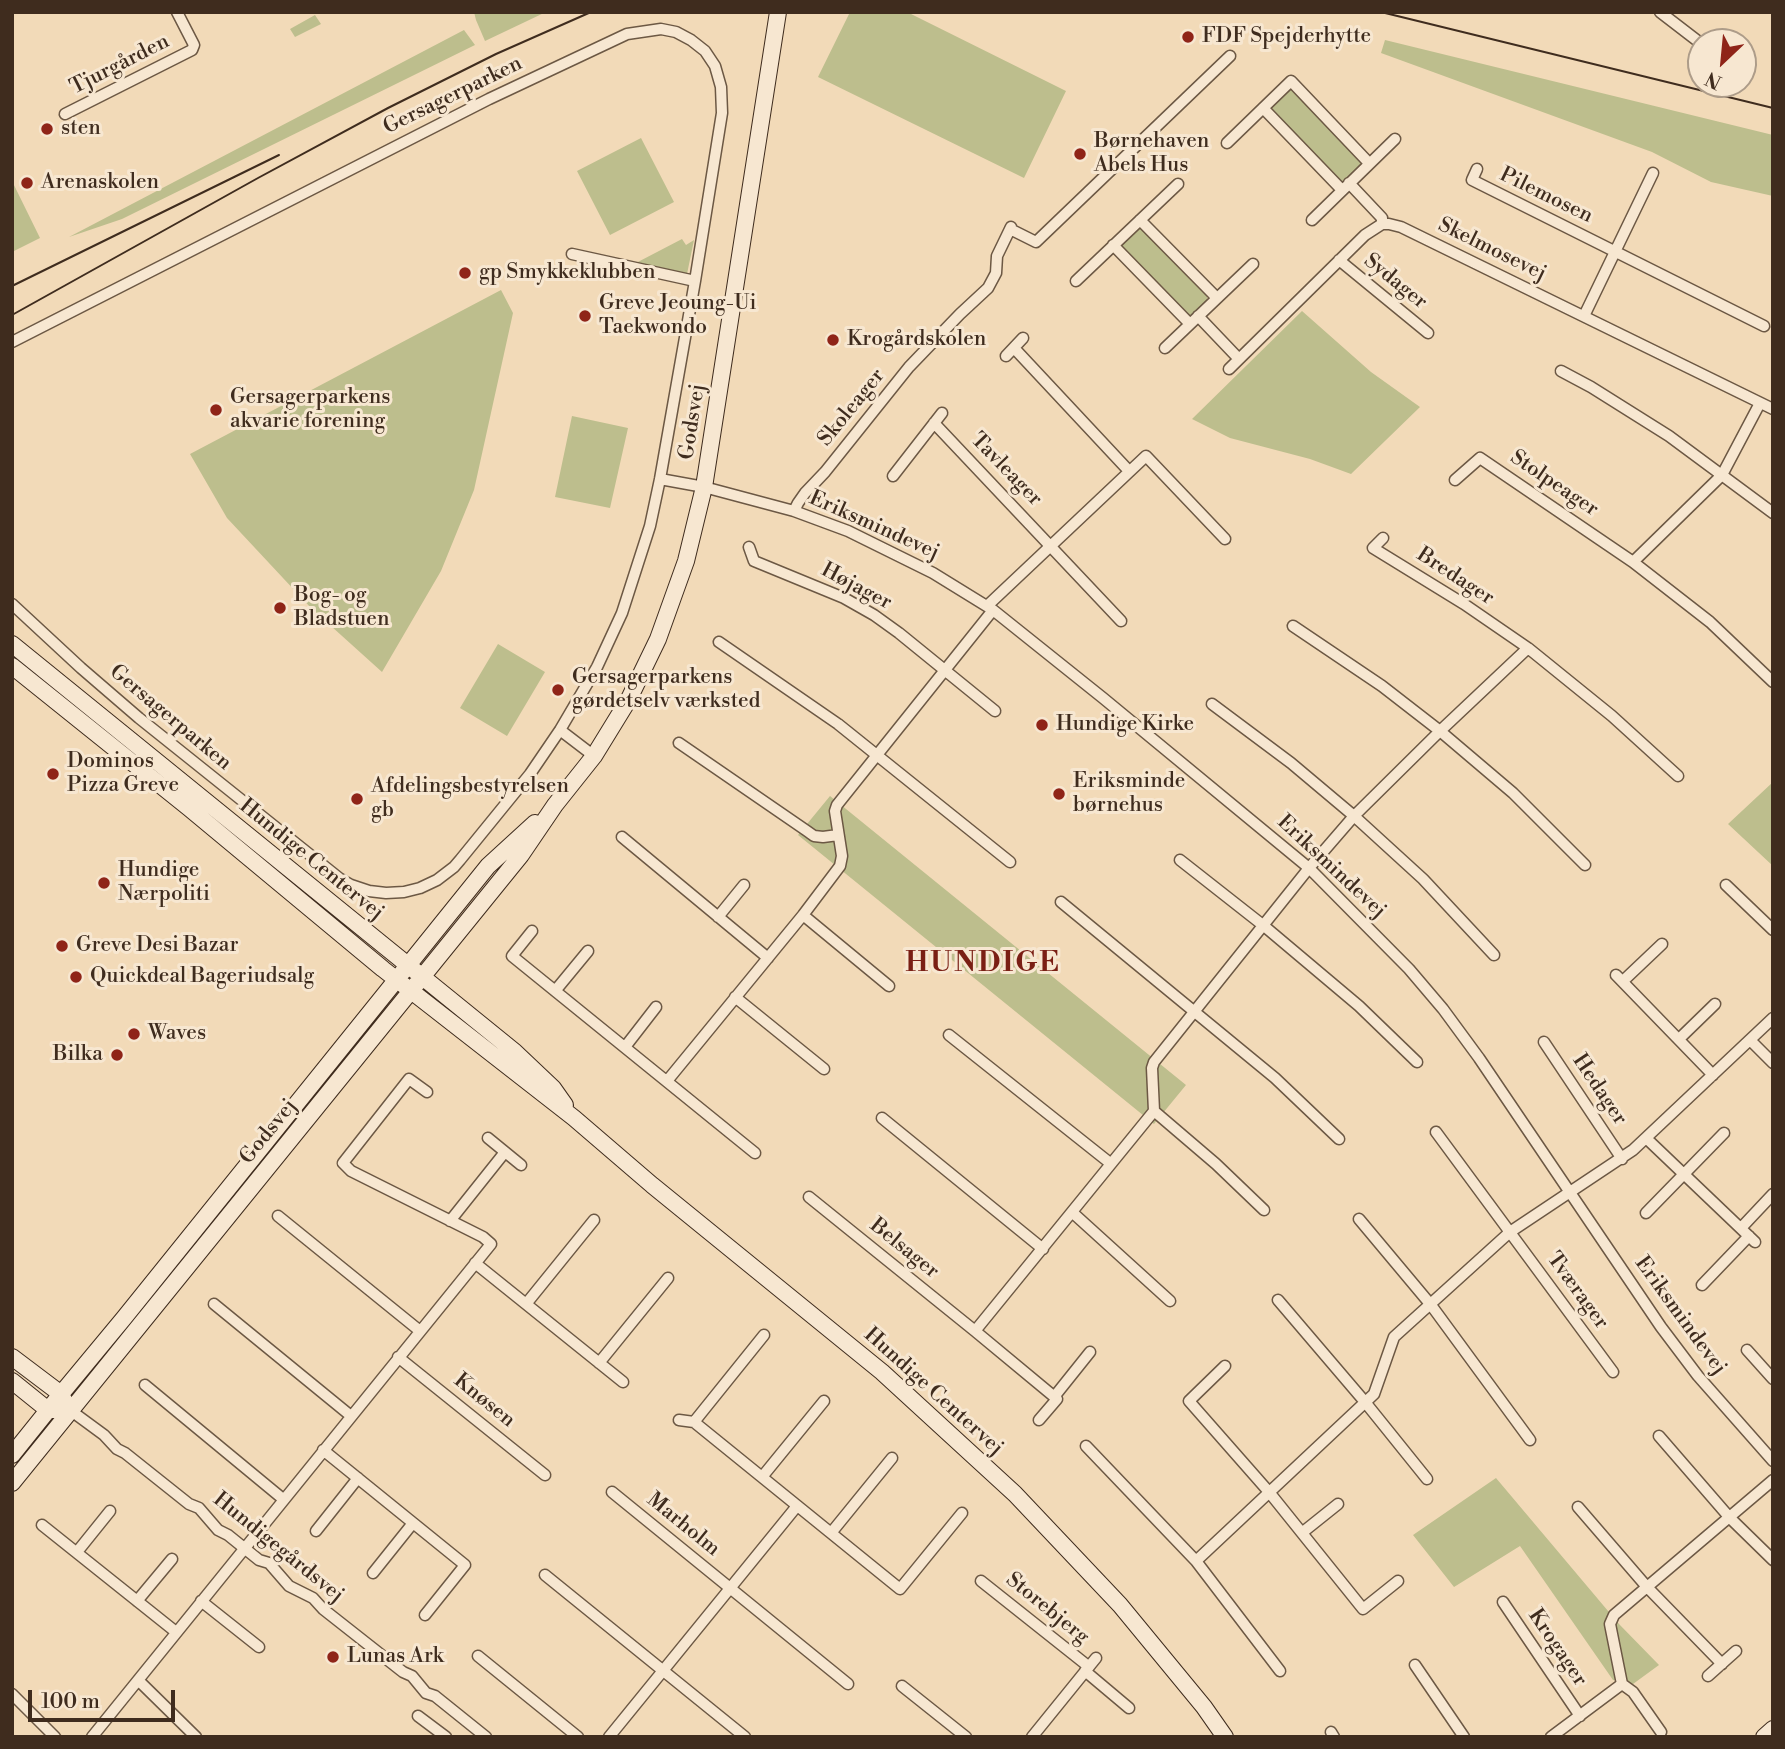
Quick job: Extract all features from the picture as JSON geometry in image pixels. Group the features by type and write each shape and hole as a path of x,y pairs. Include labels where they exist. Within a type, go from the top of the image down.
{"street":[{"name":"Tjurgården","path":"65,114 192,50 194,46 177,12"},
{"name":"Godsvej","path":"12,1483 521,855 555,805 594,756 629,699 658,639 686,561 704,487 778,12"},
{"path":"1660,12 1687,33"},
{"name":"Gersagerparken","path":"12,342 489,99 627,34 653,29 676,32 705,51 715,66 721,87 722,113 695,281 650,526 622,612 597,667 560,730 530,774 454,867 437,880 404,892 369,891 339,878 129,710 12,604"},
{"name":"Skoleager","path":"794,511 805,493 909,368 988,288 996,272 998,256 1011,228 1036,242 1230,56"},
{"path":"1227,143 1291,82 1369,163"},
{"path":"1229,369 1339,260 1373,228 1382,224 1382,218 1263,108"},
{"path":"1312,220 1395,139"},
{"name":"Pilemosen","path":"1477,169 1472,180 1764,326"},
{"path":"1584,316 1653,173"},
{"path":"1076,281 1178,184"},
{"path":"1140,220 1217,298"},
{"name":"Skelmosevej","path":"1382,224 1401,227 1773,410"},
{"path":"1114,245 1240,359"},
{"path":"572,254 695,281"},
{"name":"Sydager","path":"1339,260 1428,333"},
{"path":"1165,348 1253,264"},
{"path":"1023,338 1010,352 1129,471"},
{"path":"1561,371 1669,436 1773,513"},
{"path":"1633,562 1722,475 1760,403"},
{"path":"893,476 942,413"},
{"name":"Tavleager","path":"934,423 1121,621"},
{"path":"667,1082 840,866 842,856 836,808 945,670 990,608 1050,545 1146,456 1225,539"},
{"name":"Stolpeager","path":"1455,480 1480,458 1633,562 1710,622 1773,682"},
{"path":"660,479 704,487"},
{"name":"Eriksmindevej","path":"704,487 794,511 848,531 933,573 990,608 1309,868 1409,969 1443,1009 1571,1192 1661,1327 1689,1364 1773,1461"},
{"name":"Bredager","path":"1383,538 1373,548 1464,604 1528,648 1612,716 1678,776"},
{"name":"Højager","path":"749,547 754,561 844,598 874,615 995,711"},
{"path":"1293,626 1382,686 1440,731 1513,793 1585,865"},
{"path":"719,642 838,724 1010,862"},
{"name":"Hundige Centervej","path":"12,644 515,1052 553,1088 574,1118"},
{"path":"975,1331 1154,1111 1154,1062 1309,868 1354,817 1528,648"},
{"name":"Hundige Centervej","path":"12,666 396,979 574,1118 652,1185 882,1371 1015,1494 1120,1605 1204,1707 1225,1737"},
{"path":"1212,704 1291,763 1354,817 1423,879 1494,955"},
{"path":"560,730 594,756"},
{"path":"679,743 814,836 838,835"},
{"name":"Godsvej","path":"12,1455 488,866 555,805"},
{"path":"622,837 768,958"},
{"path":"1180,860 1360,1006 1417,1062"},
{"path":"718,917 744,885"},
{"path":"1726,885 1773,930"},
{"path":"1061,902 1275,1078 1339,1139"},
{"path":"803,915 889,986"},
{"path":"532,931 512,956 755,1153"},
{"path":"1662,944 1620,978 1713,1075"},
{"path":"555,991 588,951"},
{"path":"735,997 824,1069"},
{"path":"1679,1039 1716,1004"},
{"path":"625,1047 656,1007"},
{"name":"Hedager","path":"1571,1192 1622,1159 1773,1018"},
{"path":"949,1035 1110,1163"},
{"path":"1749,1040 1773,1063"},
{"name":"Hedager","path":"1544,1042 1622,1159"},
{"path":"92,1737 491,1244 483,1237 337,1165 409,1079 427,1092"},
{"path":"1154,1111 1264,1210"},
{"path":"882,1118 1043,1249"},
{"name":"Tværager","path":"1436,1132 1613,1372"},
{"path":"1646,1213 1724,1133"},
{"path":"488,1138 521,1165"},
{"name":"Hedager","path":"1646,1138 1748,1235"},
{"path":"450,1221 505,1152"},
{"path":"1196,1561 1377,1389 1394,1336 1510,1232 1571,1192"},
{"path":"1702,1285 1748,1235 1773,1194"},
{"name":"Belsager","path":"809,1197 1054,1396"},
{"path":"1073,1213 1170,1301"},
{"path":"278,1216 420,1331"},
{"path":"1359,1219 1431,1305 1530,1440"},
{"path":"526,1304 594,1220"},
{"path":"475,1263 623,1382"},
{"path":"599,1363 668,1278"},
{"path":"1278,1300 1427,1479"},
{"path":"214,1304 351,1416"},
{"path":"694,1422 764,1335"},
{"path":"1747,1350 1773,1379"},
{"path":"1039,1420 1057,1399 1054,1396 1090,1352"},
{"path":"12,1357 61,1394 70,1410"},
{"name":"Knøsen","path":"398,1357 545,1475"},
{"path":"1225,1366 1189,1401 1303,1532 1363,1609 1398,1581"},
{"path":"12,1381 48,1409 70,1410"},
{"path":"145,1385 283,1499"},
{"path":"762,1477 824,1401"},
{"name":"Hundigegårdsvej","path":"70,1410 189,1504 199,1508 218,1530 259,1560 269,1563 289,1586 313,1598 373,1649 412,1676 426,1693 435,1696 486,1737"},
{"path":"679,1420 694,1422 900,1589 904,1601"},
{"path":"1659,1436 1730,1518 1773,1560"},
{"path":"1086,1446 1196,1561 1280,1671"},
{"path":"323,1450 466,1565 425,1615"},
{"path":"831,1533 892,1458"},
{"path":"316,1531 358,1478"},
{"name":"Krogager","path":"1661,1732 1633,1692 1622,1684 1610,1624 1614,1615 1773,1480"},
{"name":"Marholm","path":"612,1492 848,1684"},
{"path":"1303,1532 1338,1504"},
{"path":"609,1737 797,1506"},
{"path":"1578,1507 1647,1587 1722,1664"},
{"path":"77,1552 110,1511"},
{"path":"900,1589 962,1513"},
{"path":"373,1573 413,1523"},
{"path":"43,1525 176,1632"},
{"path":"137,1601 172,1559"},
{"path":"545,1575 745,1737"},
{"name":"Storebjerg","path":"981,1581 1090,1665 1129,1708"},
{"path":"201,1601 259,1647"},
{"name":"Krogager","path":"1503,1602 1580,1716"},
{"path":"1708,1676 1736,1651"},
{"path":"478,1656 578,1737"},
{"name":"Storebjerg","path":"1038,1735 1090,1665"},
{"path":"1415,1665 1464,1737"},
{"path":"138,1680 196,1737"},
{"name":"Krogager","path":"1551,1737 1567,1732 1580,1716 1622,1684"},
{"path":"902,1686 966,1737"},
{"path":"12,1693 55,1737"},
{"path":"418,1716 445,1737 460,1716"},
{"path":"1764,1737 1773,1729"}],"green space":[{"path":"474,12 546,12 485,41"},
{"path":"850,12 907,12 1066,91 1024,178 818,77"},
{"path":"315,15 321,24 295,37 290,29"},
{"path":"464,30 475,45 122,219 69,237"},
{"path":"1385,40 1773,135 1773,196 1711,182 1652,152 1381,53"},
{"path":"1288,89 1294,91 1363,160 1344,183 1341,183 1270,110"},
{"path":"641,138 674,202 610,235 577,171"},
{"path":"12,181 40,238 12,252"},
{"path":"1142,228 1207,296 1207,300 1193,315 1186,315 1121,247 1123,241 1136,229"},
{"path":"682,239 686,245 694,240 687,274 634,264"},
{"path":"501,290 513,313 474,490 441,571 382,672 311,608 227,518 190,454"},
{"path":"1302,311 1371,372 1420,407 1351,474 1310,459 1230,438 1192,419"},
{"path":"572,416 628,428 610,508 555,497"},
{"path":"498,644 545,672 507,736 460,708"},
{"path":"1773,782 1773,866 1728,824"},
{"path":"830,796 1186,1085 1154,1124 798,835"},
{"path":"1496,1478 1619,1624 1659,1665 1633,1684 1613,1680 1520,1546 1454,1587 1413,1535"}],"tram line":[{"path":"12,315 388,108 496,54 591,12"},
{"path":"1381,12 1773,108"},
{"path":"12,286 279,155"}],"place":[{"name":"FDF Spejderhytte","path":"1188,37"},
{"name":"sten","path":"47,129"},
{"name":"Børnehaven Abels Hus","path":"1080,154"},
{"name":"Arenaskolen","path":"27,183"},
{"name":"gp Smykkeklubben","path":"465,273"},
{"name":"Greve Jeoung-Ui Taekwondo","path":"585,316"},
{"name":"Krogårdskolen","path":"833,340"},
{"name":"Gersagerparkens akvarie forening","path":"216,410"},
{"name":"Bog- og Bladstuen","path":"280,608"},
{"name":"Gersagerparkens gørdetselv værksted","path":"558,690"},
{"name":"Hundige Kirke","path":"1042,725"},
{"name":"Dominos Pizza Greve","path":"53,774"},
{"name":"Eriksminde børnehus","path":"1059,794"},
{"name":"Afdelingsbestyrelsen gb","path":"357,799"},
{"name":"Hundige Nærpoliti","path":"104,883"},
{"name":"Greve Desi Bazar","path":"62,946"},
{"name":"Quickdeal Bageriudsalg","path":"76,977"},
{"name":"Waves","path":"134,1034"},
{"name":"Bilka","path":"117,1055"},
{"name":"Lunas Ark","path":"333,1657"}],"district":[{"name":"HUNDIGE","path":"983,964"}]}
